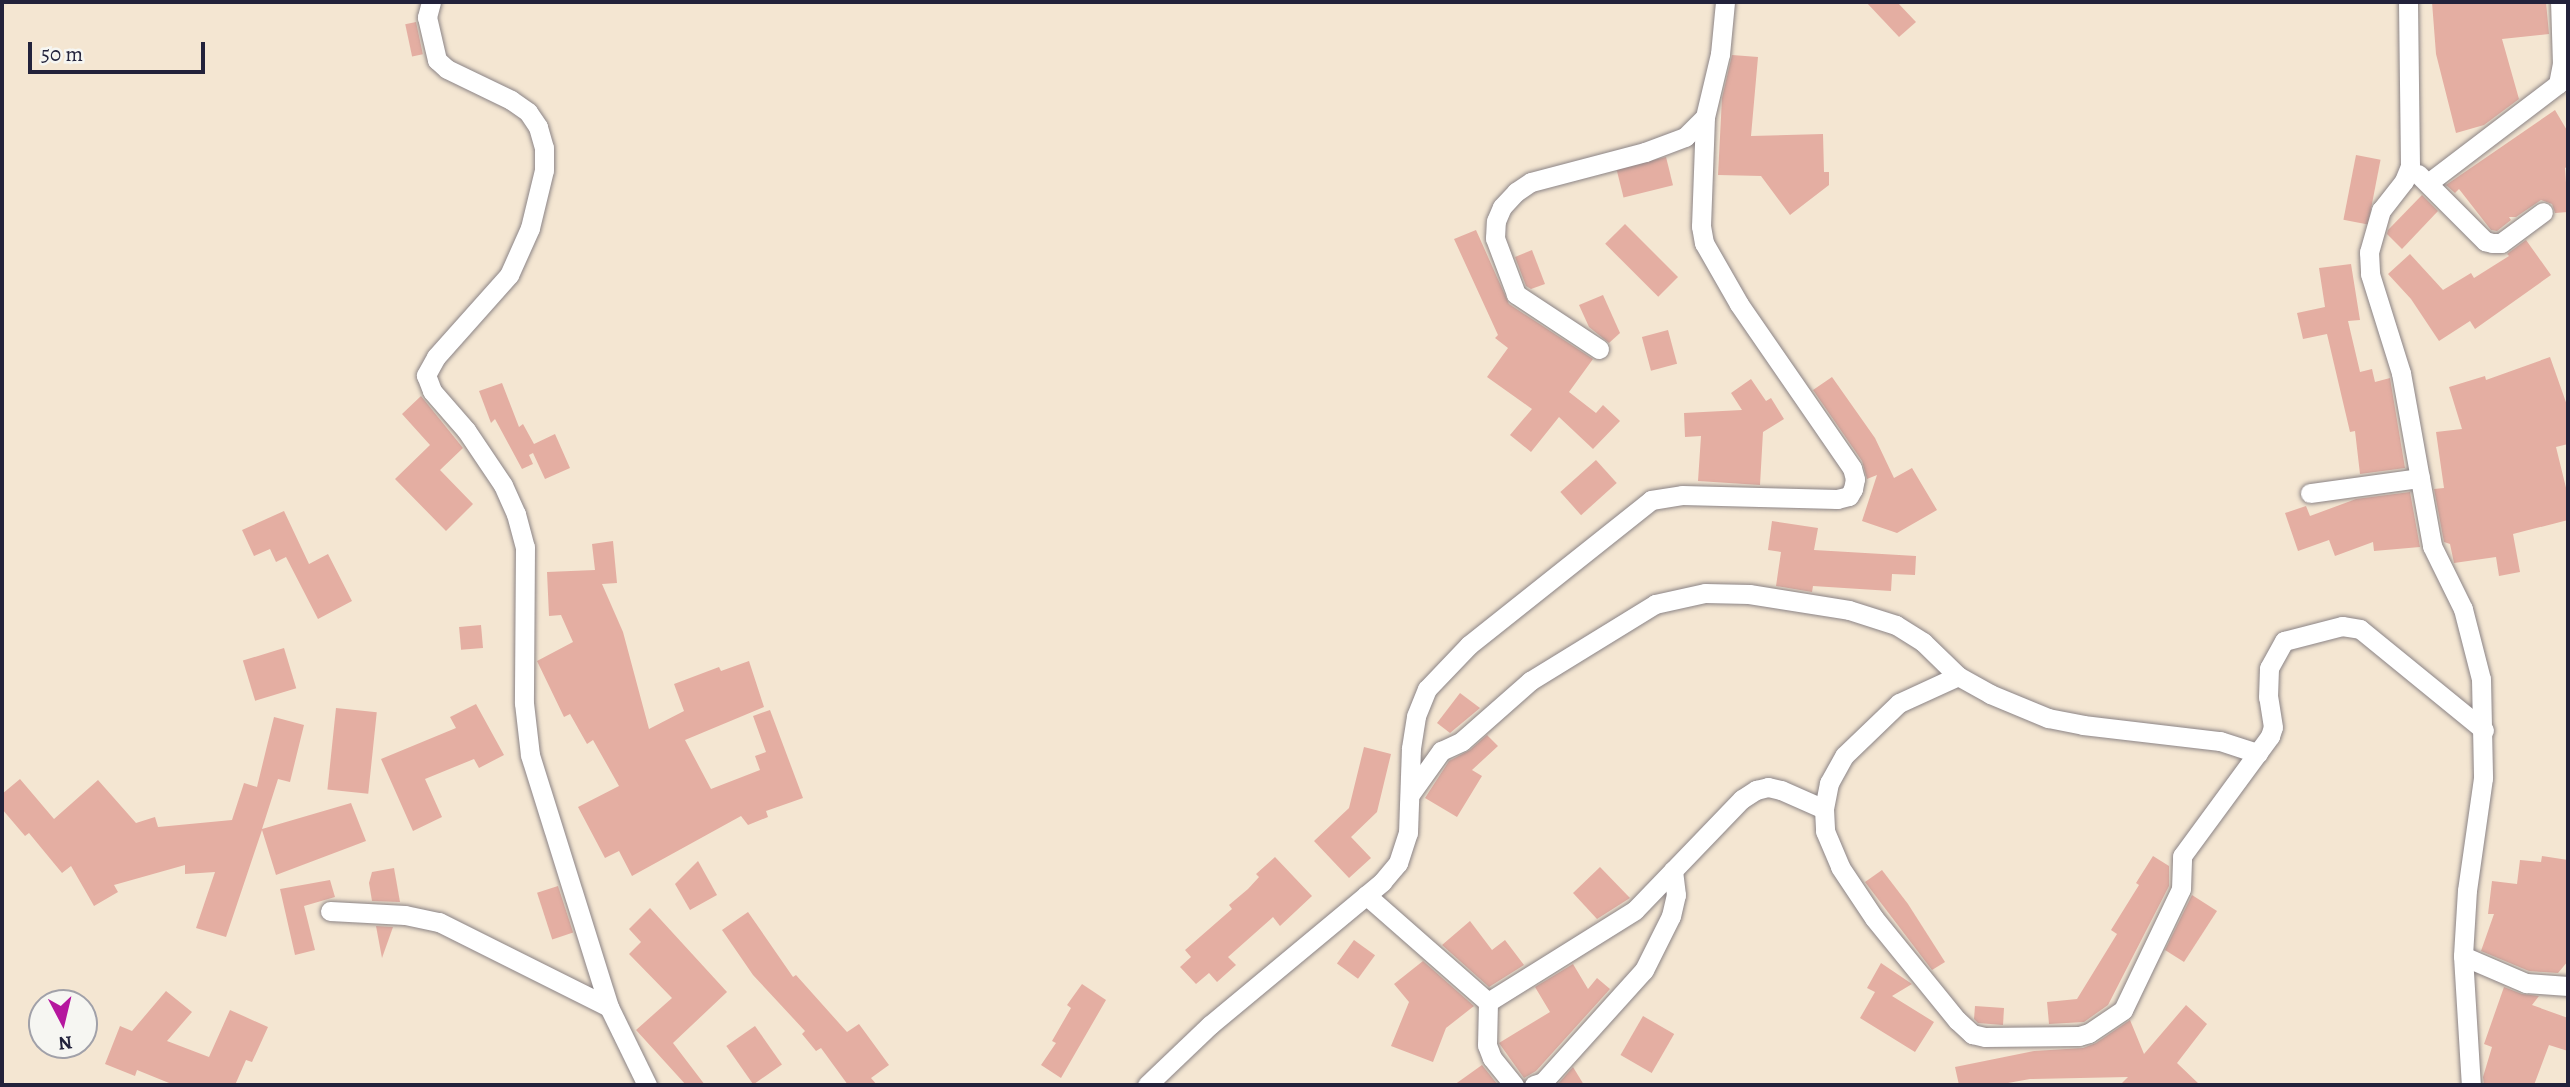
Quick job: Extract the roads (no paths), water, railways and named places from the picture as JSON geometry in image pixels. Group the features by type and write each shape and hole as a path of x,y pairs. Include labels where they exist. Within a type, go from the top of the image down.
{"street":[{"path":"431,2 427,17 437,60 447,69 511,100 528,112 538,127 544,148 544,170 530,228 509,275 436,356 426,375 432,391 466,430 503,485 522,536 525,547 524,703 530,755 610,1007 646,1085"},
{"path":"1147,1085 1210,1025 1366,895 1398,863 1408,833 1411,748 1416,716 1427,689 1469,645 1651,500 1682,495 1837,499 1849,496 1853,489 1855,479 1852,468 1739,304 1704,243 1701,226 1705,117 1720,54 1725,2"},
{"path":"2408,2 2410,166 2404,181 2381,210 2369,252 2371,274 2401,373 2432,547 2463,609 2478,667 2484,730 2483,778 2468,890 2463,956 2471,1085"},
{"path":"2428,183 2558,85 2562,64 2560,2"},
{"path":"1599,349 1516,294 1495,238 1496,221 1502,206 1531,182 1645,152 1685,137 1705,117"},
{"path":"2410,166 2485,241 2501,243 2543,212"},
{"path":"2310,493 2420,478"},
{"path":"1411,794 1441,751 1462,741 1530,681 1656,604 1705,593 1749,594 1849,610 1896,625 1923,642 1958,677 1990,694 2048,718 2220,741 2258,753"},
{"path":"1958,677 1899,703 1873,725 1844,757 1829,783 1824,809 1825,831 1846,877 1918,974 1972,1034 1985,1037 2089,1034 2115,1016 2129,1000 2181,889 2182,856 2258,753 2273,727 2268,697 2269,668 2279,646 2290,638 2351,626 2367,635 2484,730"},
{"path":"1488,1002 1635,910 1742,799 1756,790 1768,787 1780,790 1824,809"},
{"path":"1534,1085 1543,1082 1637,981 1671,916 1676,895 1673,870"},
{"path":"1366,895 1488,1002"},
{"path":"330,911 405,915 439,922 610,1007"},
{"path":"2463,956 2526,983 2568,986"},
{"path":"1488,1002 1487,1045 1492,1058 1514,1085"}]}
